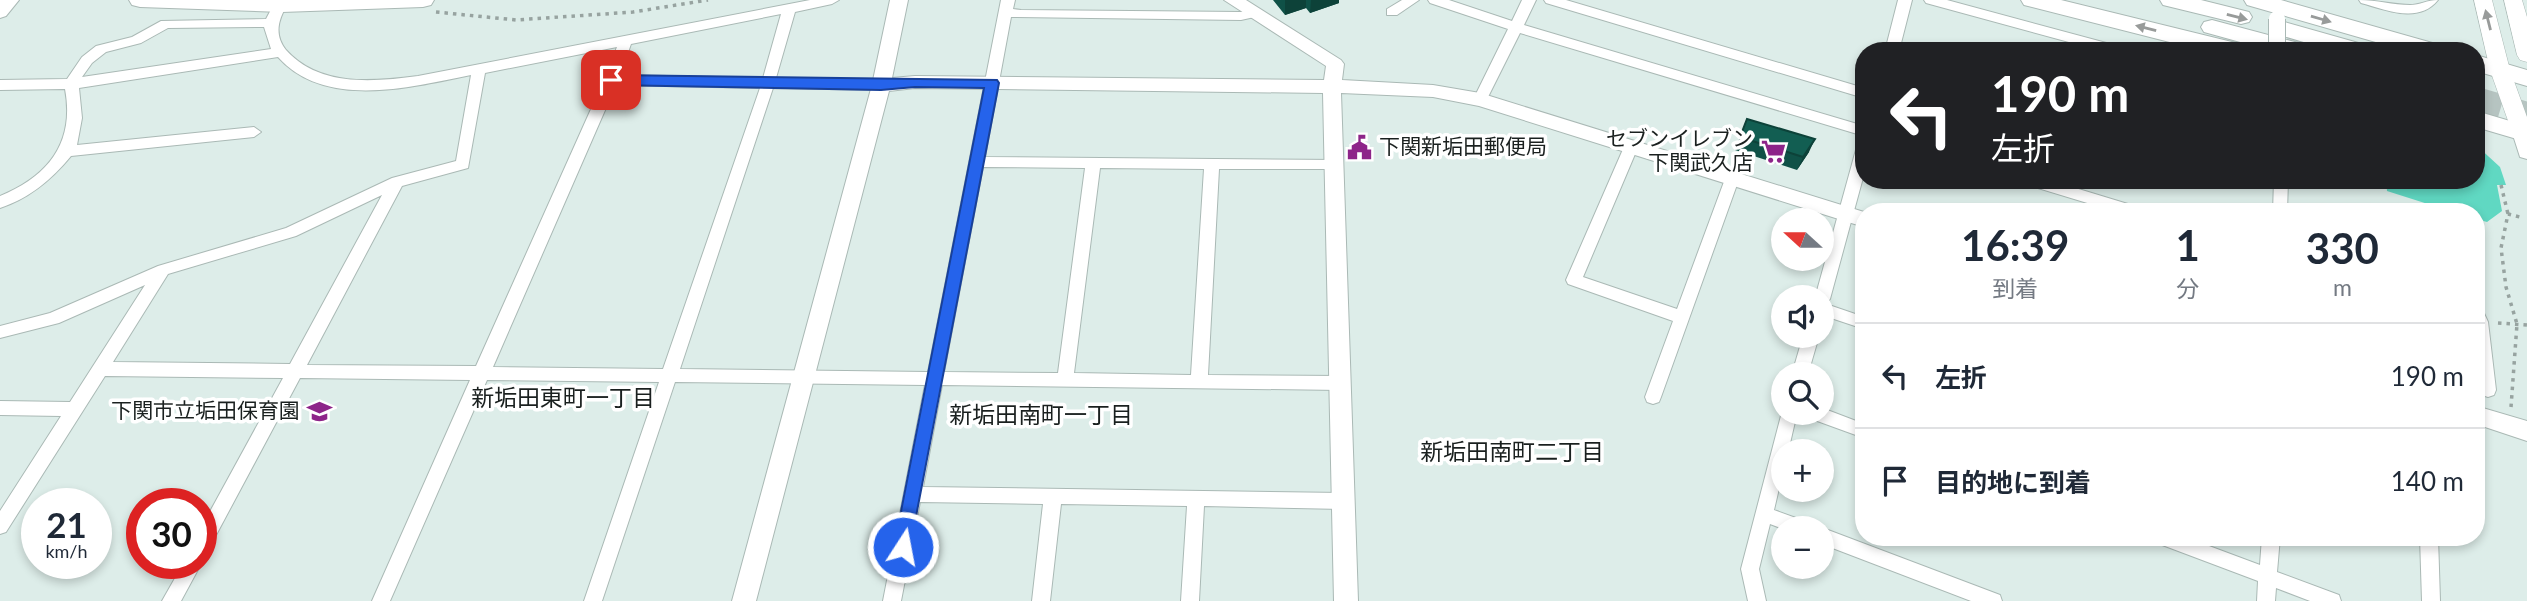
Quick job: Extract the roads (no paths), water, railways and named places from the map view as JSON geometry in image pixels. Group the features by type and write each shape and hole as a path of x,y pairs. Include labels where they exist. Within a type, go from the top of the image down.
{"highway":[{"path":"140,0 275,14 425,6"},
{"path":"2032,0 2200,42"},
{"path":"2103,0 2267,42"},
{"path":"2171,0 2327,42"},
{"path":"2255,0 2402,42"},
{"path":"2485,65 2527,78"},
{"path":"2485,123 2525,140"}],"main road":[{"path":"2483,0 2500,69 2525,140"},
{"path":"2513,0 2527,54"}],"street":[{"path":"0,12 10,0"},
{"path":"0,202 37,184 67,151 76,121 71,85 87,60 101,49 136,40 166,24 275,14 273,41 280,52 305,71 327,80 351,84 401,84 832,0"},
{"path":"744,601 881,85 899,0"},
{"path":"1233,0 1335,64 1332,86 1346,601"},
{"path":"1392,12 1412,0"},
{"path":"1480,100 1530,0"},
{"path":"1551,0 1855,90"},
{"path":"1894,42 1905,0"},
{"path":"1931,0 2087,42"},
{"path":"2366,0 2415,9 2427,6 2431,0"},
{"path":"1440,2 1855,128"},
{"path":"892,601 1007,6 1021,14 1227,16 1254,13"},
{"path":"2277,42 2278,8"},
{"path":"593,601 768,83 789,9"},
{"path":"382,601 611,80 625,42"},
{"path":"0,85 71,85 280,52"},
{"path":"0,332 53,319 163,270 291,232 397,182 463,164 479,69"},
{"path":"611,80 881,85 915,82 1332,86 1433,91 1480,100 1855,218 1828,285"},
{"path":"67,151 254,132"},
{"path":"1631,147 1574,280 1681,317"},
{"path":"977,162 1334,164"},
{"path":"1065,380 1093,162"},
{"path":"1199,381 1212,163"},
{"path":"1653,397 1732,179"},
{"path":"217,517 397,182"},
{"path":"2061,189 2106,203"},
{"path":"0,526 103,369 163,270"},
{"path":"1834,313 1855,320"},
{"path":"2485,368 2488,390"},
{"path":"103,369 1340,383"},
{"path":"0,408 75,409"},
{"path":"2485,418 2527,431"},
{"path":"1834,420 1855,427"},
{"path":"1757,601 1750,569 1786,425"},
{"path":"913,494 1343,501"},
{"path":"1041,601 1054,496"},
{"path":"1190,601 1196,498"},
{"path":"1763,514 1771,517"},
{"path":"1834,541 1993,601"},
{"path":"2188,546 2332,601"},
{"path":"2266,601 2271,546"},
{"path":"2429,546 2431,601"},
{"path":"171,601 183,579"}],"tunnel":[{"path":"2485,103 2527,115"}],"place":[{"name":"下関新垢田郵便局","path":"1359,147"},
{"name":"セブンイレブン 下関武久店","path":"1773,151"},
{"name":"下関市立垢田保育園","path":"320,411"}],"district":[{"name":"新垢田東町一丁目","path":"563,398"},
{"name":"新垢田南町一丁目","path":"1041,415"},
{"name":"新垢田南町二丁目","path":"1512,452"}]}
